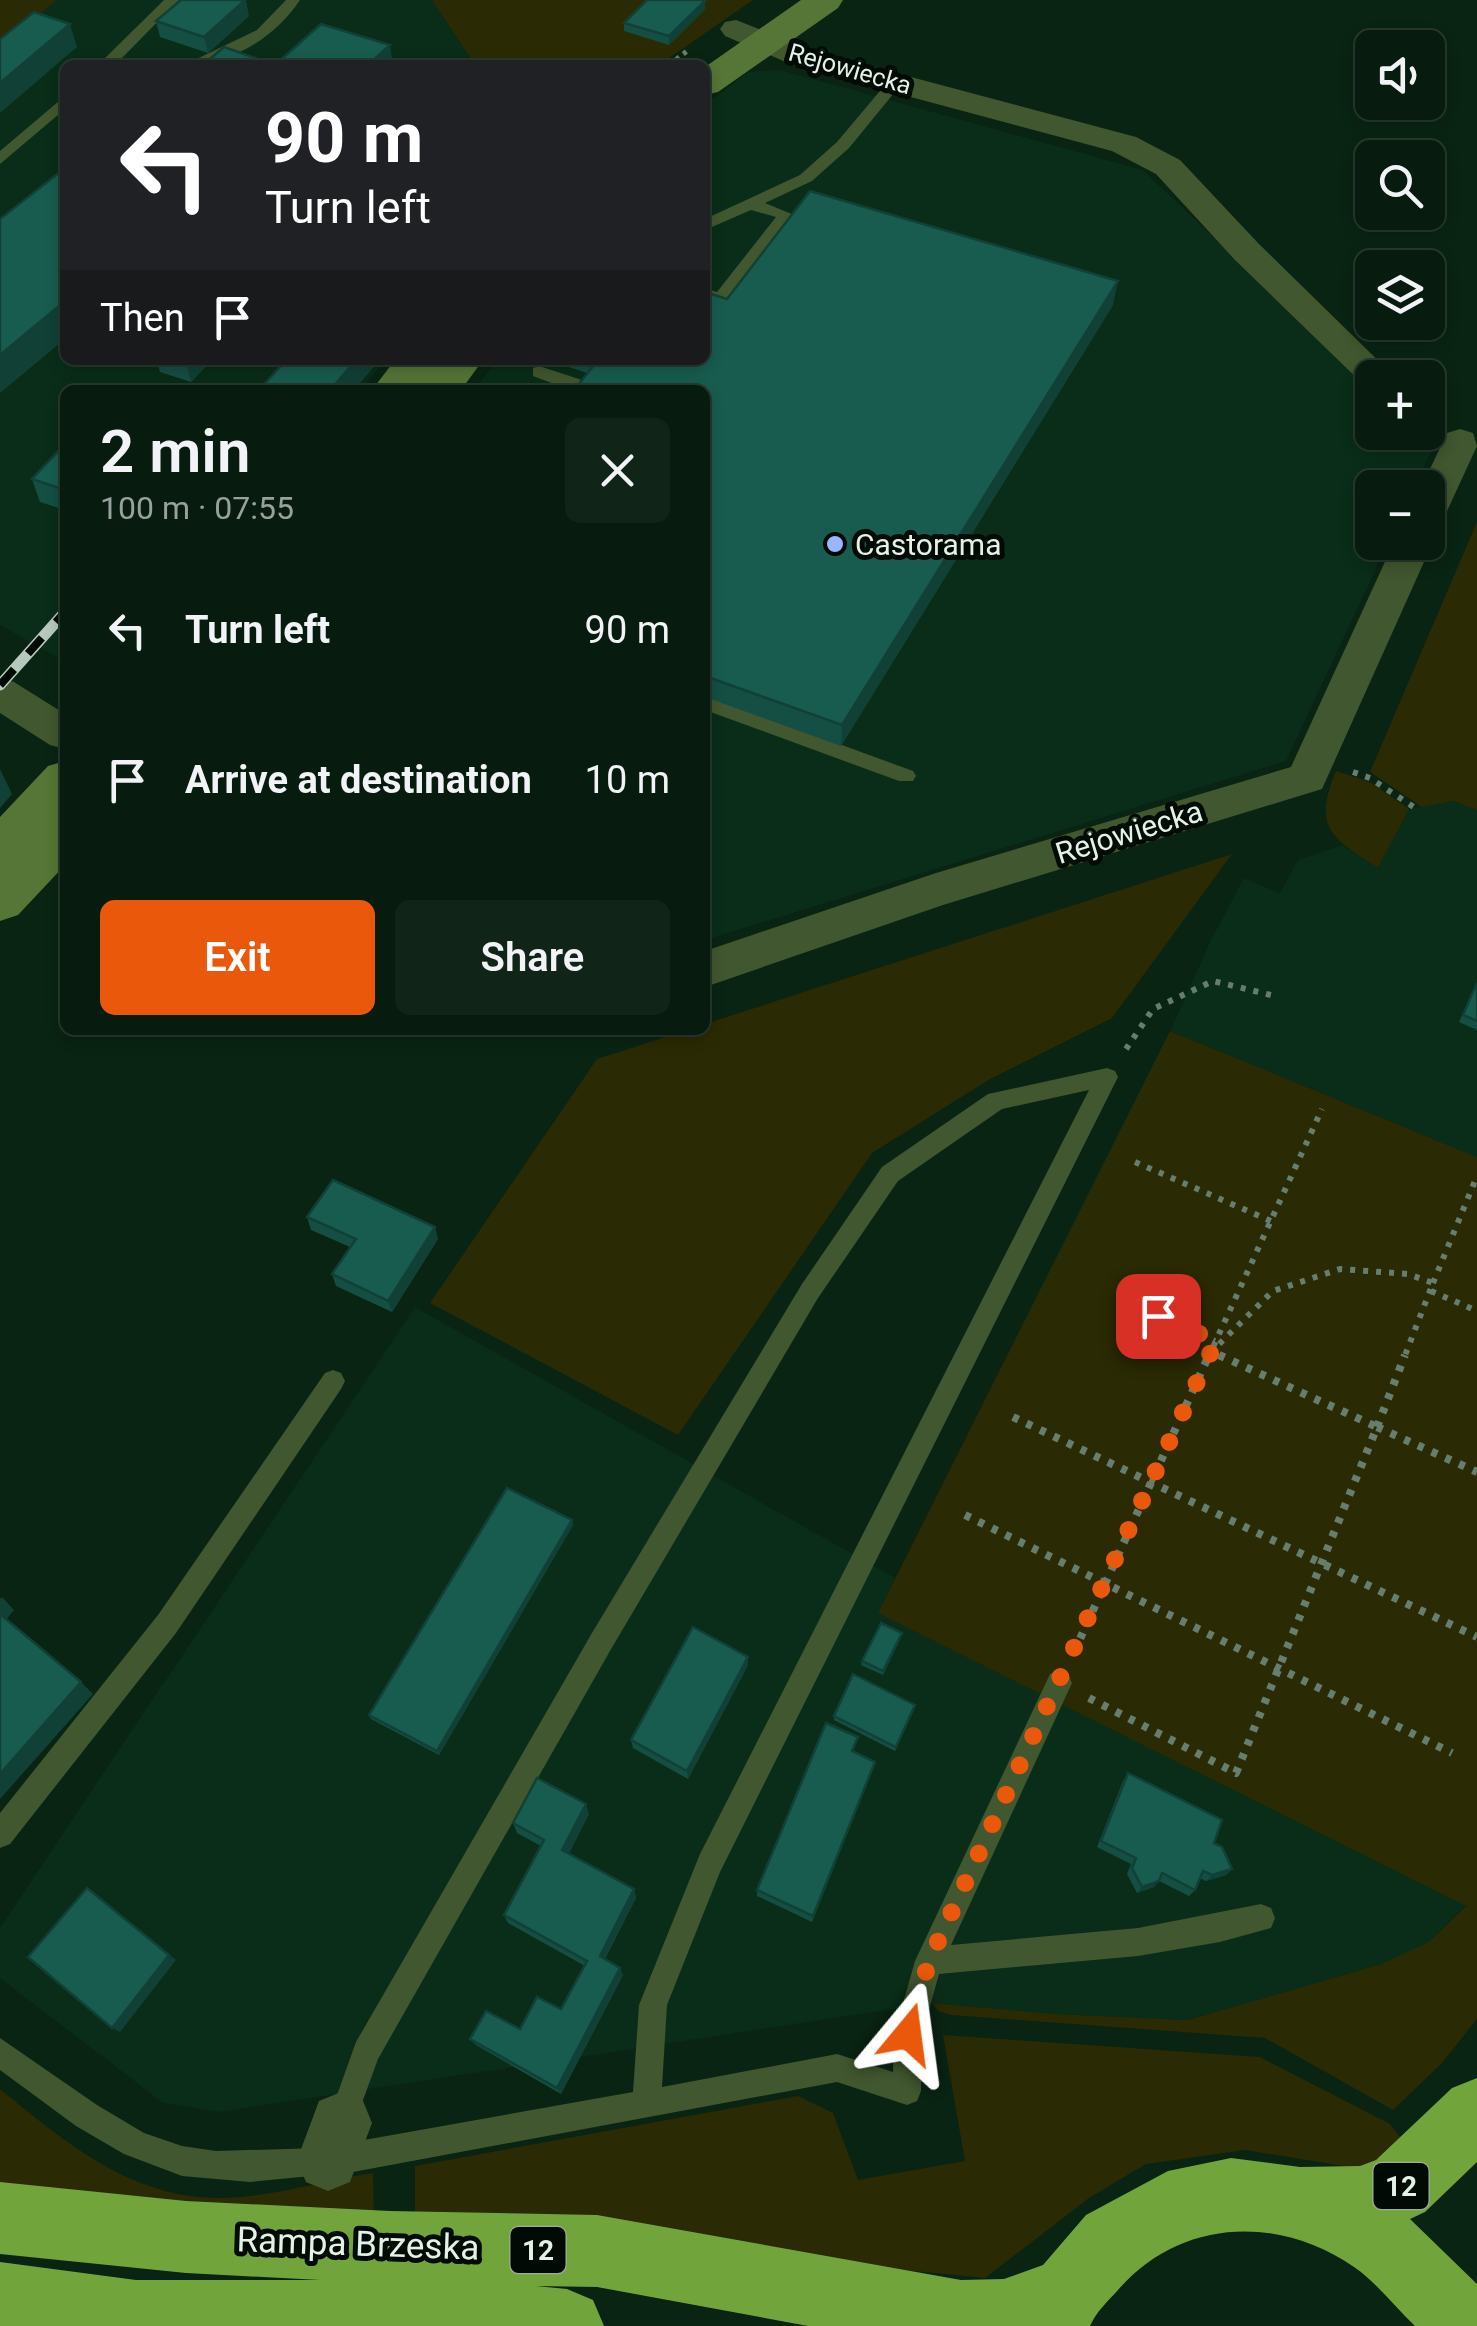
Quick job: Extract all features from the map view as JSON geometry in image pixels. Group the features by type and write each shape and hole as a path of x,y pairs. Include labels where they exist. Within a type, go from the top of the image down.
{"highway":[{"name":"12","path":"1060,2309 1112,2241 1168,2207 1231,2194 1298,2202 1360,2202 1400,2187 1477,2113"},
{"name":"12","path":"1298,2202 1380,2241 1451,2310 1459,2326"},
{"name":"Rampa Brzeska","path":"0,2218 186,2238 390,2247 597,2250 962,2317 1060,2309"},
{"path":"0,2299 136,2317 462,2317 567,2326"}],"street":[{"name":"Rejowiecka","path":"710,79 779,0"},
{"name":"Rejowiecka","path":"696,60 825,0"},
{"name":"Rejowiecka","path":"749,36 895,82 1124,144 1168,167 1247,252 1359,360"},
{"path":"397,385 414,365"},
{"path":"442,385 458,365"},
{"path":"1445,431 1468,448 1445,485"},
{"name":"Rejowiecka","path":"710,967 936,890 1308,778 1406,560"},
{"path":"0,693 60,731"},
{"path":"0,850 60,784"},
{"path":"0,901 60,838"}],"lane":[{"path":"111,60 172,0"},
{"path":"204,60 254,40 284,15 292,0"},
{"path":"710,224 806,178 843,145 895,82"},
{"path":"0,159 60,107"},
{"path":"710,295 722,299 786,215 750,204"},
{"path":"544,366 580,385"},
{"path":"710,704 906,776"},
{"path":"646,2105 653,2005 710,1864 1107,1076"},
{"path":"334,2141 366,2052 601,1642 810,1290 890,1174 996,1101 1107,1076"},
{"path":"0,1834 167,1624 333,1381"},
{"path":"0,2052 95,2121 180,2160 240,2168 334,2141 646,2105 837,2068 907,2091 908,2034 929,1961 1059,1683"},
{"path":"929,1961 1099,1948 1202,1934 1262,1918"}],"path":[{"path":"1338,767 1370,778 1415,808"},
{"path":"1107,1076 1153,1010 1213,981 1275,996"},
{"path":"1322,1109 1059,1683 1236,1774 1477,1176"},
{"path":"1135,1162 1271,1221"},
{"path":"1210,1352 1273,1291 1340,1269 1408,1274 1477,1311"},
{"path":"1130,1303 1216,1341"},
{"path":"1210,1352 1477,1472"},
{"path":"1013,1418 1477,1638"},
{"path":"965,1515 1452,1752"}],"shaded area":[{"path":"0,0 57,0 0,46"},
{"path":"57,0 432,0 472,60 60,60 60,365 382,365 364,385 60,385 60,659 0,625 0,46"},
{"path":"432,0 753,0 666,60 472,60"},
{"path":"780,70 1143,170 1355,373 1355,450 1432,450 1422,470 1355,470 1355,560 1380,560 1286,761 710,938 710,385 478,385 494,365 710,365 710,101 748,72"},
{"path":"1477,522 1477,810 1453,801 1422,807 1370,772"},
{"path":"1336,771 1370,782 1409,809 1378,868 1331,830 1326,806"},
{"path":"1453,801 1477,810 1477,1157 1170,1031 1244,878 1280,893 1298,860 1342,845 1378,868 1409,809"},
{"path":"1232,854 1112,1018 990,1079 872,1153 678,1435 430,1303 597,1059 671,1035 710,1035 710,1022"},
{"path":"1170,1031 1477,1157 1477,2019 1441,2064 1393,2110 1265,2038 951,2015 938,2011 932,2003 1188,2020 1381,1964 1430,1941 1466,1906 878,1613"},
{"path":"415,1307 895,1578 879,1613 1466,1905 1430,1941 1381,1964 1188,2020 932,2003 218,2112 163,2103 0,1978 0,1928"},
{"path":"943,2035 1260,2057 1390,2124 1409,2148 1362,2169 1245,2150 1146,2164 1089,2198 985,2278 415,2221 415,2166 798,2096 833,2113 858,2180 965,2161"},
{"path":"0,2089 102,2164 159,2189 189,2196 239,2197 373,2173 374,2224 0,2202"}],"building":[{"path":"181,0 245,0 204,37 156,21"},
{"path":"647,0 705,1 669,36 624,23"},
{"path":"34,12 70,24 0,83 0,39"},
{"path":"321,24 390,45 374,60 281,60"},
{"path":"224,47 261,60 209,60"},
{"path":"60,172 60,305 0,355 0,219"},
{"name":"Castorama","path":"810,191 1118,281 842,725 710,678 710,385 578,385 594,365 710,365 710,294 727,299"},
{"path":"282,365 352,365 334,385 264,385"},
{"path":"60,449 60,488 32,479"},
{"path":"1477,983 1477,1021 1463,1015"},
{"path":"333,1180 435,1227 388,1301 332,1274 356,1239 307,1217"},
{"path":"507,1488 572,1520 437,1751 369,1715"},
{"path":"0,1614 81,1682 0,1774"},
{"path":"881,1623 902,1633 883,1671 862,1661"},
{"path":"693,1627 748,1657 687,1771 631,1740"},
{"path":"853,1674 915,1705 896,1747 834,1716"},
{"path":"826,1723 858,1737 852,1751 875,1762 813,1916 757,1890"},
{"path":"1128,1773 1222,1820 1214,1843 1222,1847 1232,1869 1212,1875 1203,1871 1195,1890 1162,1873 1159,1881 1142,1887 1132,1868 1136,1858 1101,1841"},
{"path":"537,1778 586,1804 562,1850 634,1889 600,1956 620,1968 557,2088 470,2039 486,2011 520,2029 537,1997 561,2009 587,1961 504,1915 544,1840 513,1823"},
{"path":"87,1888 169,1955 112,2028 28,1957"}],"railway":[{"path":"0,685 60,618"}],"place":[{"name":"Castorama","path":"835,544"}],"route":[{"path":"908,2034 929,1961 1216,1341 1158,1316"}]}
